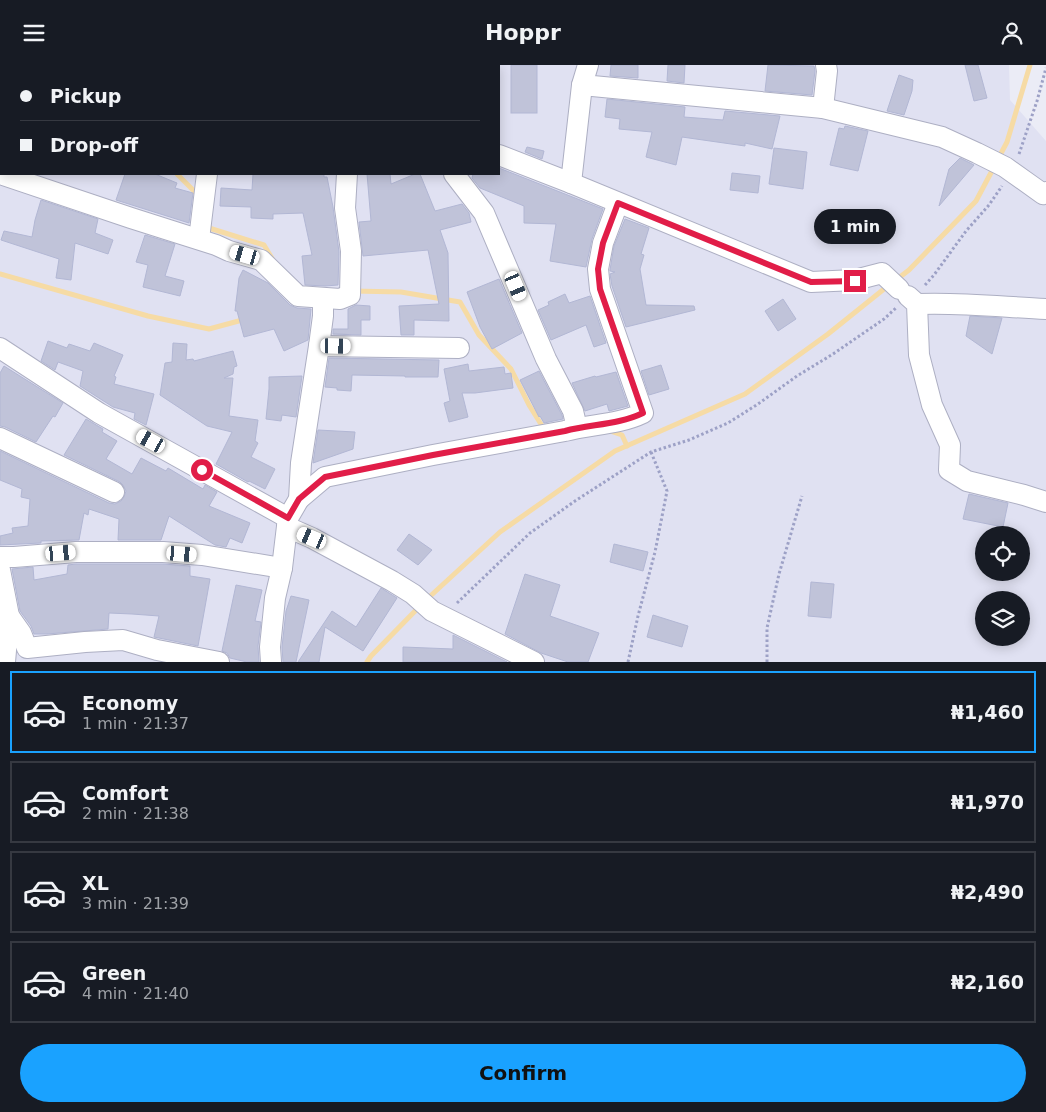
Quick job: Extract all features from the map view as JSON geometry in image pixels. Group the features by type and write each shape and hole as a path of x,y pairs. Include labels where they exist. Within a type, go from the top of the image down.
{"street":[{"path":"571,183 582,85 588,65"},
{"path":"822,109 827,71 826,65"},
{"path":"582,85 822,109 942,137 1009,169 1043,194 1046,192"},
{"path":"500,155 811,282 855,281 882,273 908,296 942,303 1046,309"},
{"path":"3,175 261,260 298,296 340,299 350,295 352,251 345,208 348,175"},
{"path":"199,239 207,175"},
{"path":"455,175 484,213 546,359 573,411 577,428"},
{"path":"270,662 275,599 282,568 287,523 299,499 325,477 433,455 622,421 643,413 600,289 598,269 603,243 618,203"},
{"path":"908,296 919,355 932,405 950,445 949,470 967,481 1046,502"},
{"path":"299,499 301,463 323,316 323,298"},
{"path":"319,346 459,348"},
{"path":"0,348 99,413 312,538 392,581 413,594 437,613 534,662"},
{"path":"0,438 114,493"},
{"path":"0,557 76,552 163,552 202,555 282,568"},
{"path":"0,570 9,616 5,662"},
{"path":"9,616 22,633 27,649 56,644 123,640 155,656 219,662"}],"path":[{"path":"437,613 455,605 530,533 575,501 651,452 689,440 728,423 884,319 908,296 922,288 934,275 966,231 989,205 1009,169 1036,101 1046,68"},
{"path":"628,662 655,552 667,491 651,452"},
{"path":"767,662 767,628 802,496"}],"shaded area":[{"path":"500,65 1009,65 1010,100 1046,141 1046,662 0,662 0,175 500,175"}],"building":[{"path":"511,65 537,65 537,113 511,113"},
{"path":"611,65 638,65 638,78 610,76"},
{"path":"668,65 685,65 684,83 667,81"},
{"path":"768,65 814,66 812,95 765,91"},
{"path":"965,65 978,65 987,98 974,101"},
{"path":"899,75 913,80 912,91 904,115 887,111"},
{"path":"607,99 685,107 684,117 723,120 725,111 780,116 772,149 745,143 745,146 682,137 676,165 646,157 652,132 619,129 620,119 605,117"},
{"path":"845,126 868,131 858,171 830,165 839,128 844,129"},
{"path":"527,147 544,151 542,159 525,152"},
{"path":"774,148 807,152 803,189 769,184"},
{"path":"960,158 974,165 939,206 949,169"},
{"path":"500,168 603,209 592,239 586,267 550,261 556,224 524,223 524,206 480,188 472,178 473,175 500,175"},
{"path":"732,173 760,176 758,193 730,190"},
{"path":"125,175 157,175 177,183 175,188 193,193 189,223 116,200"},
{"path":"253,175 324,175 324,177 327,177 339,252 338,285 305,285 302,256 312,255 303,213 273,214 273,219 251,218 251,207 220,206 221,188 252,190"},
{"path":"367,175 390,175 391,184 413,175 420,175 435,211 462,204 469,213 471,222 440,230 448,253 449,321 414,320 414,335 401,335 399,306 439,304 428,250 363,256 359,222 371,221"},
{"path":"41,200 98,219 95,233 113,240 108,254 75,243 71,280 56,278 59,259 1,240 4,231 32,237"},
{"path":"625,219 649,228 641,254 644,255 640,269 646,305 694,306 695,310 626,327 612,286 610,274 615,272 610,271 614,246"},
{"path":"145,235 175,244 165,276 184,281 180,296 143,287 148,265 136,262"},
{"path":"243,270 268,283 290,305 297,308 311,309 308,340 284,351 274,329 244,337 237,311 235,311 239,278"},
{"path":"499,279 522,333 492,349 480,327 467,292"},
{"path":"565,294 569,303 590,296 606,343 594,347 586,325 551,340 538,310 549,305 548,302"},
{"path":"783,299 796,319 778,331 765,311"},
{"path":"356,305 370,306 370,320 361,320 361,335 333,334 333,329 348,329 348,309"},
{"path":"970,316 1002,318 992,354 966,336"},
{"path":"48,341 67,348 69,344 90,351 94,343 123,355 114,376 116,377 114,384 154,394 146,425 134,419 135,413 113,407 80,386 83,371 58,362 55,370 41,361"},
{"path":"173,343 187,344 186,360 193,359 194,361 233,351 237,366 234,367 233,374 224,378 233,378 229,416 258,420 255,441 258,443 251,457 275,469 265,489 216,464 232,432 207,426 160,395 165,363 172,362"},
{"path":"329,358 439,360 438,377 352,375 351,391 337,390 337,388 325,387"},
{"path":"468,364 469,371 504,367 505,374 511,373 513,388 462,393 468,417 449,422 444,403 450,401 444,369"},
{"path":"661,365 669,389 649,395 641,371"},
{"path":"4,366 63,403 36,442 0,426 0,373"},
{"path":"539,371 563,419 544,423 520,380"},
{"path":"616,372 628,406 609,411 607,404 585,411 572,383"},
{"path":"302,376 296,417 282,415 281,421 266,419 269,377"},
{"path":"86,419 103,429 102,432 117,441 106,459 132,474 141,458 166,471 168,468 203,489 205,485 217,492 209,506 250,523 242,543 230,538 226,547 215,545 169,516 161,540 118,540 119,519 89,509 88,515 84,513 79,540 0,545 0,536 13,533 12,528 28,526 30,499 21,497 22,489 0,480 0,451 109,503 115,504 124,497 126,491 120,482 64,455"},
{"path":"318,430 355,432 353,449 313,463"},
{"path":"969,494 1008,503 1003,526 963,519"},
{"path":"409,534 432,550 418,565 397,550"},
{"path":"614,544 648,552 643,571 610,562"},
{"path":"163,564 190,566 190,576 210,579 198,646 154,637 159,616 132,614 109,613 108,629 34,634 31,626 20,611 12,569 33,567 34,580 67,574 68,565"},
{"path":"525,574 560,585 550,616 599,633 588,662 568,662 541,653 505,634"},
{"path":"811,582 834,584 831,618 808,616"},
{"path":"236,585 262,590 255,621 261,622 258,646 259,662 247,662 230,658 227,653 222,651"},
{"path":"381,588 397,598 363,651 325,627 319,662 298,662 332,611 356,627"},
{"path":"291,596 309,600 296,662 283,662 282,647 286,611"},
{"path":"653,615 688,626 682,647 647,637"},
{"path":"453,635 507,662 403,662 403,647 453,649"}],"waterway":[{"path":"998,159 1007,142 1030,65"},
{"path":"896,280 909,270 976,201 994,167"},
{"path":"178,175 198,195"},
{"path":"209,224 209,228 264,245 273,260"},
{"path":"0,274 148,316 209,329 246,319"},
{"path":"426,600 500,532 615,451 745,394 828,334 889,285"},
{"path":"353,291 401,292 460,302 479,335 511,369 529,405 544,429"},
{"path":"610,431 622,435 627,446"},
{"path":"367,662 420,606"}],"route":[{"path":"202,470 288,518 299,499 325,477 433,455 622,421 643,413 600,289 598,269 603,243 618,203 811,282 855,281"}]}
